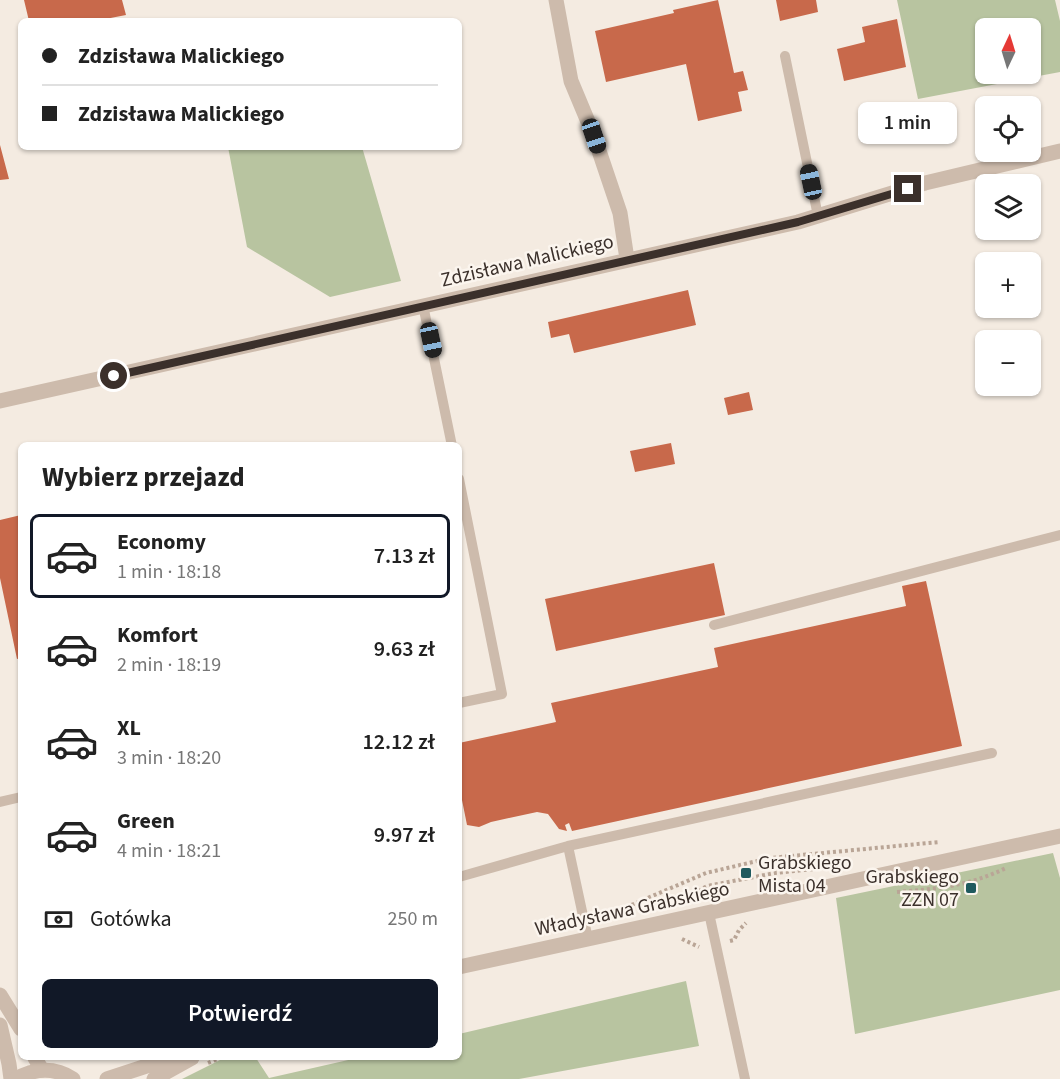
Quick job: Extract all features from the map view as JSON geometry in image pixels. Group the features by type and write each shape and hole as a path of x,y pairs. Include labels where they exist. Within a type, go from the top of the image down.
{"street":[{"path":"556,0 571,81 594,136 620,213 627,259"},
{"name":"Zdzisława Malickiego","path":"0,401 818,216 972,171 1060,151"},
{"name":"Władysława Grabskiego","path":"462,966 1060,836"},
{"path":"0,995 18,1024"},
{"path":"0,1025 10,1079"},
{"path":"107,1079 165,1060"},
{"path":"154,1079 188,1060"},
{"path":"16,1079 38,1064 73,1079"}],"lane":[{"path":"784,56 818,216"},
{"path":"423,305 451,442"},
{"path":"462,494 502,694 462,702"},
{"path":"714,625 1060,535"},
{"path":"462,876 568,846 992,753"},
{"path":"0,802 18,798"},
{"path":"568,846 588,939"},
{"path":"709,913 745,1079"}],"path":[{"path":"585,923 706,873 770,858 942,841"}],"green space":[{"path":"897,0 1055,0 1060,21 1060,72 1041,76 1041,18 975,18 975,84 997,84 918,99"},
{"path":"229,150 363,150 401,281 330,297 247,247"},
{"path":"1053,853 1060,878 1060,990 855,1034 836,898"},
{"path":"686,981 699,1046 519,1079 182,1079 220,1060 257,1060 269,1078 348,1060 462,1060 462,1033"}],"building":[{"path":"24,0 122,0 126,15 110,18 28,18"},
{"path":"718,0 734,73 743,71 748,90 738,92 742,111 698,121 686,64 606,82 595,31 674,13 673,10"},
{"path":"776,0 816,0 818,12 780,21"},
{"path":"897,19 906,67 844,81 837,49 865,42 862,27"},
{"path":"0,145 9,179 0,180"},
{"path":"688,290 696,325 574,353 569,334 551,338 548,322"},
{"path":"749,392 753,410 728,415 724,398"},
{"path":"671,443 675,464 635,472 630,451"},
{"path":"18,516 17,659 0,578 0,520"},
{"path":"714,563 725,615 556,651 545,599"},
{"path":"926,581 962,746 572,831 569,823 565,825 567,831 559,829 548,814 537,812 491,822 479,827 467,825 462,800 462,742 556,722 551,703 718,667 714,648 906,606 902,586"}],"place":[{"name":"Grabskiego Mista 04","path":"746,873"},
{"name":"Grabskiego ZZN 07","path":"971,888"}],"route":[{"path":"114,376 798,222 908,189"}]}
